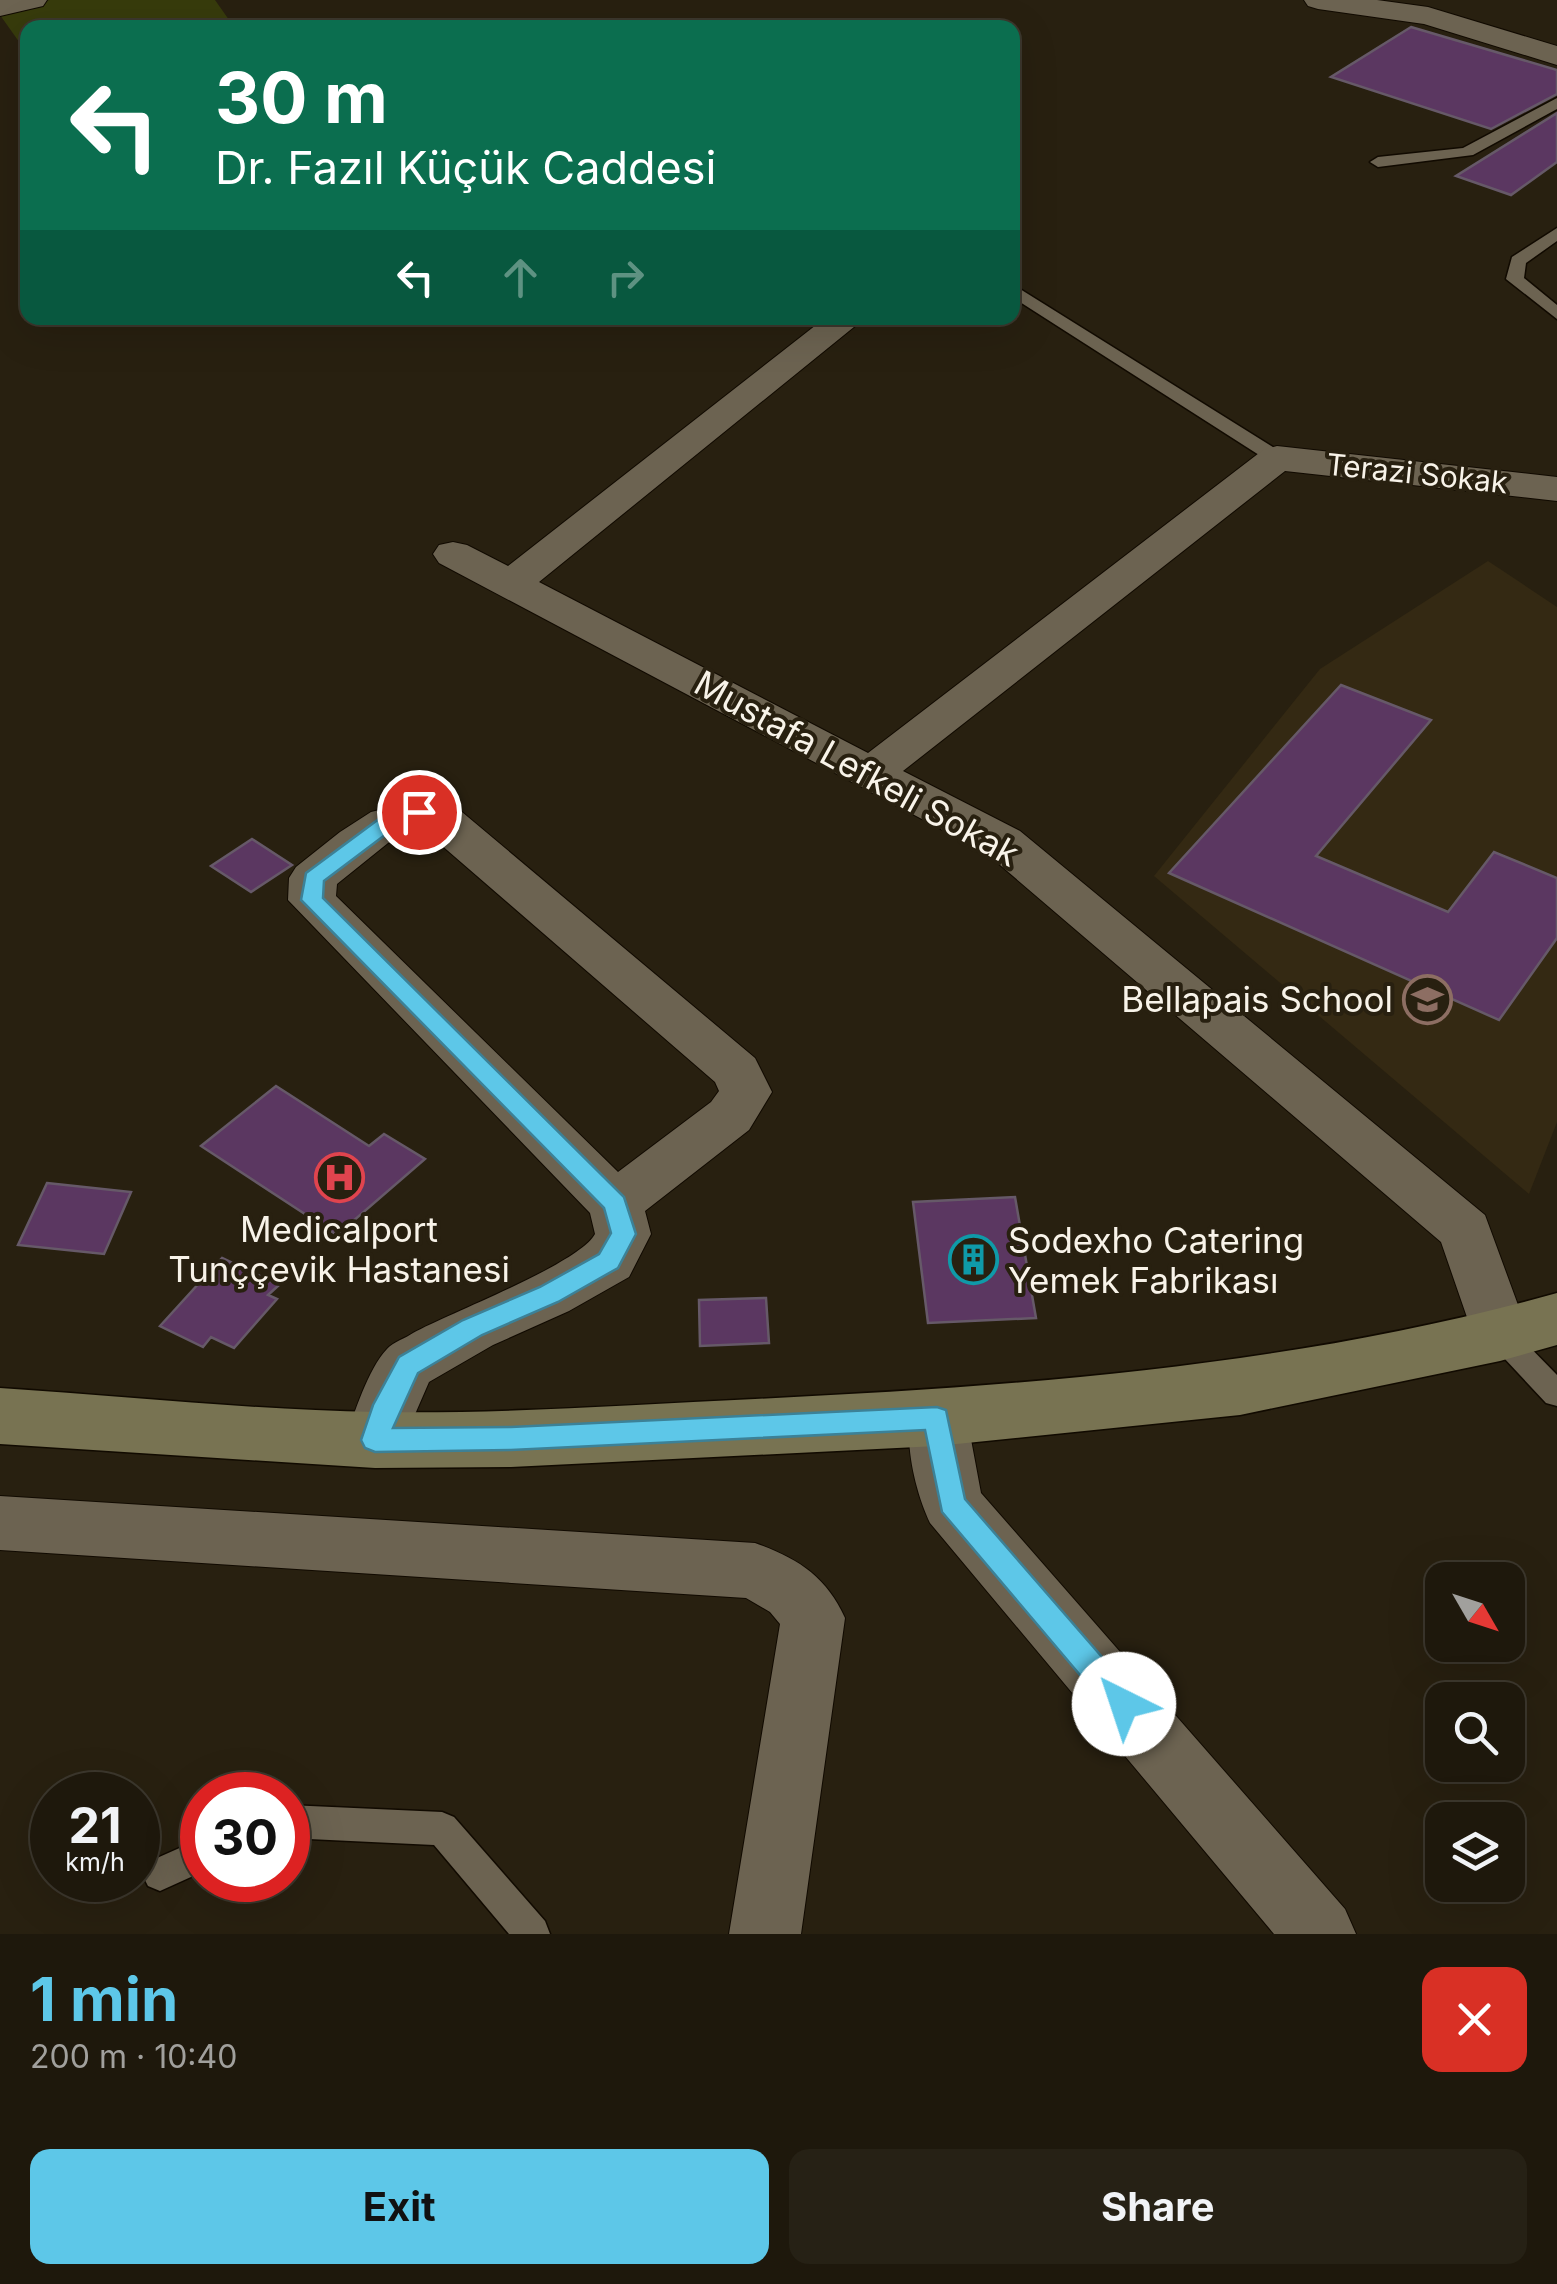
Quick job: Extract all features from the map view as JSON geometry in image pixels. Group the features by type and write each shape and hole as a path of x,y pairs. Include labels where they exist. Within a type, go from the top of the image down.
{"street":[{"path":"0,7 33,0"},
{"path":"1318,0 1428,16 1557,56"},
{"path":"513,584 838,325"},
{"path":"874,771 1277,458"},
{"name":"Terazi Sokak","path":"1277,458 1557,488"},
{"name":"Mustafa Lefkeli Sokak","path":"452,554 1004,842 1465,1230 1528,1327"},
{"path":"375,1440 387,1405 408,1365 472,1328 549,1295 608,1261 624,1234 615,1204 312,900 313,878 394,818 419,812 439,818 737,1071 746,1092 730,1116 615,1204"},
{"path":"0,1416 375,1440 511,1439 937,1418 1240,1388 1528,1327"},
{"path":"937,1418 952,1504 1320,1934"},
{"path":"0,1522 755,1571 793,1592 814,1618 765,1934"}],"lane":[{"path":"1378,162 1467,152 1557,103"},
{"path":"1557,233 1518,261 1514,279 1557,314"},
{"path":"1020,294 1277,458"},
{"path":"1528,1327 1557,1394"},
{"path":"310,1823 442,1829 532,1934"},
{"path":"160,1874 180,1865"}],"shaded area":[{"name":"Bellapais School","path":"1488,561 1557,607 1557,1122 1529,1194 1154,876 1320,669"}],"green space":[{"path":"50,0 215,0 229,20 20,20 20,43 0,15 8,8"}],"building":[{"path":"1411,27 1557,70 1557,94 1491,129 1331,77"},
{"path":"1557,113 1557,162 1511,195 1456,176"},
{"path":"1341,685 1431,720 1316,856 1448,912 1494,852 1557,878 1557,938 1499,1020 1169,873"},
{"path":"252,839 292,865 251,892 211,866"},
{"path":"276,1086 369,1146 384,1134 425,1159 337,1235 201,1146"},
{"path":"47,1183 131,1192 104,1254 18,1245"},
{"name":"Sodexho Catering Yemek Fabrikası","path":"1015,1197 1036,1318 928,1323 913,1202"},
{"path":"222,1258 279,1285 268,1295 277,1299 234,1348 211,1337 203,1347 160,1326"},
{"path":"766,1298 769,1343 700,1346 699,1300"}],"place":[{"name":"Bellapais School","path":"1428,999"},
{"name":"Medicalport Tunççevik Hastanesi","path":"339,1177"},
{"name":"Sodexho Catering Yemek Fabrikası","path":"973,1260"}],"route":[{"path":"419,812 394,818 313,878 312,900 615,1204 624,1234 608,1261 549,1295 472,1328 408,1365 387,1405 375,1440 511,1439 937,1418 952,1504 1124,1704"}]}
